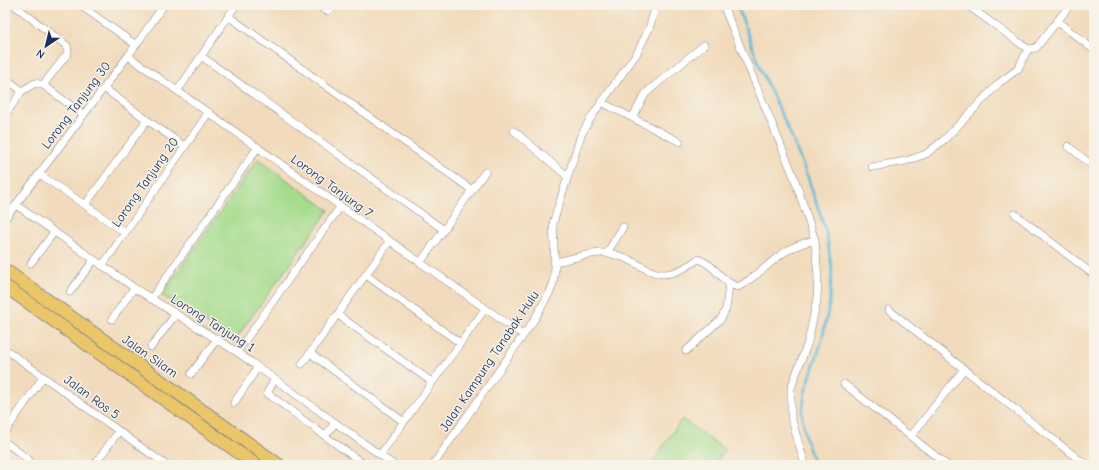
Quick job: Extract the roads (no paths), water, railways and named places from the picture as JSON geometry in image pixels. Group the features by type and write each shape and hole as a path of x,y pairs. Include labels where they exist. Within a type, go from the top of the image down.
{"highway":[{"name":"Jalan Silam","path":"5,270 279,465"},
{"name":"Jalan Silam","path":"5,286 256,465"}],"street":[{"path":"14,5 67,46 68,53 43,85"},
{"path":"80,5 136,45"},
{"name":"Lorong Tanjung 30","path":"5,219 128,56 164,5"},
{"path":"178,90 236,5"},
{"path":"316,5 327,11 338,5"},
{"name":"Jalan Kampung Tanabak Hulu","path":"433,465 544,303 554,277 553,223 581,135 601,102 637,54 649,29 656,5"},
{"path":"723,5 794,177 816,240 818,278 817,300 808,342 797,370 791,394 791,417 806,465"},
{"path":"967,5 1028,49 1036,48 1070,5"},
{"path":"228,16 472,190"},
{"path":"1057,21 1094,50"},
{"path":"632,118 646,93 704,45"},
{"path":"872,167 906,161 926,154 945,139 1000,83 1018,68 1028,49"},
{"name":"Lorong Tanjung 7","path":"128,56 209,112 389,242 523,335"},
{"path":"200,56 444,230"},
{"path":"5,78 22,90"},
{"path":"5,115 22,90 35,83 43,85 84,115"},
{"path":"104,88 184,146"},
{"path":"601,102 680,142"},
{"name":"Lorong Tanjung 20","path":"102,266 124,232 209,112"},
{"path":"85,205 147,120"},
{"path":"514,131 567,176"},
{"path":"1068,146 1094,167"},
{"path":"151,299 258,147"},
{"path":"420,263 485,172"},
{"path":"40,174 124,232"},
{"name":"Lorong Tanjung 1","path":"16,205 134,288 237,352 394,465"},
{"path":"237,352 340,207"},
{"path":"1016,214 1094,275"},
{"path":"607,253 623,227"},
{"path":"31,262 54,232"},
{"path":"554,262 595,253 607,253 629,260 646,271 655,273 676,272 698,259 708,265 729,285 738,287 752,279 778,256 803,243 816,240"},
{"path":"302,364 389,242"},
{"path":"70,292 94,260"},
{"path":"366,275 460,343"},
{"path":"686,351 721,319 726,309 729,285"},
{"path":"112,319 134,288"},
{"path":"380,455 485,309"},
{"path":"889,310 1086,465"},
{"path":"151,347 176,314"},
{"path":"338,315 432,382"},
{"path":"191,374 217,339"},
{"name":"Jalan Ros 5","path":"5,349 166,465"},
{"path":"310,353 404,422"},
{"path":"234,403 258,367"},
{"path":"911,436 964,369"},
{"path":"5,432 43,377"},
{"path":"275,379 267,393 365,465"},
{"path":"844,384 947,465"},
{"path":"326,436 335,423"},
{"path":"94,465 118,431"},
{"path":"5,442 29,460"}],"waterway":[{"path":"737,5 761,70 790,133 808,178 826,232 832,270 829,306 822,340 805,393 802,414 805,435 814,465"}]}
